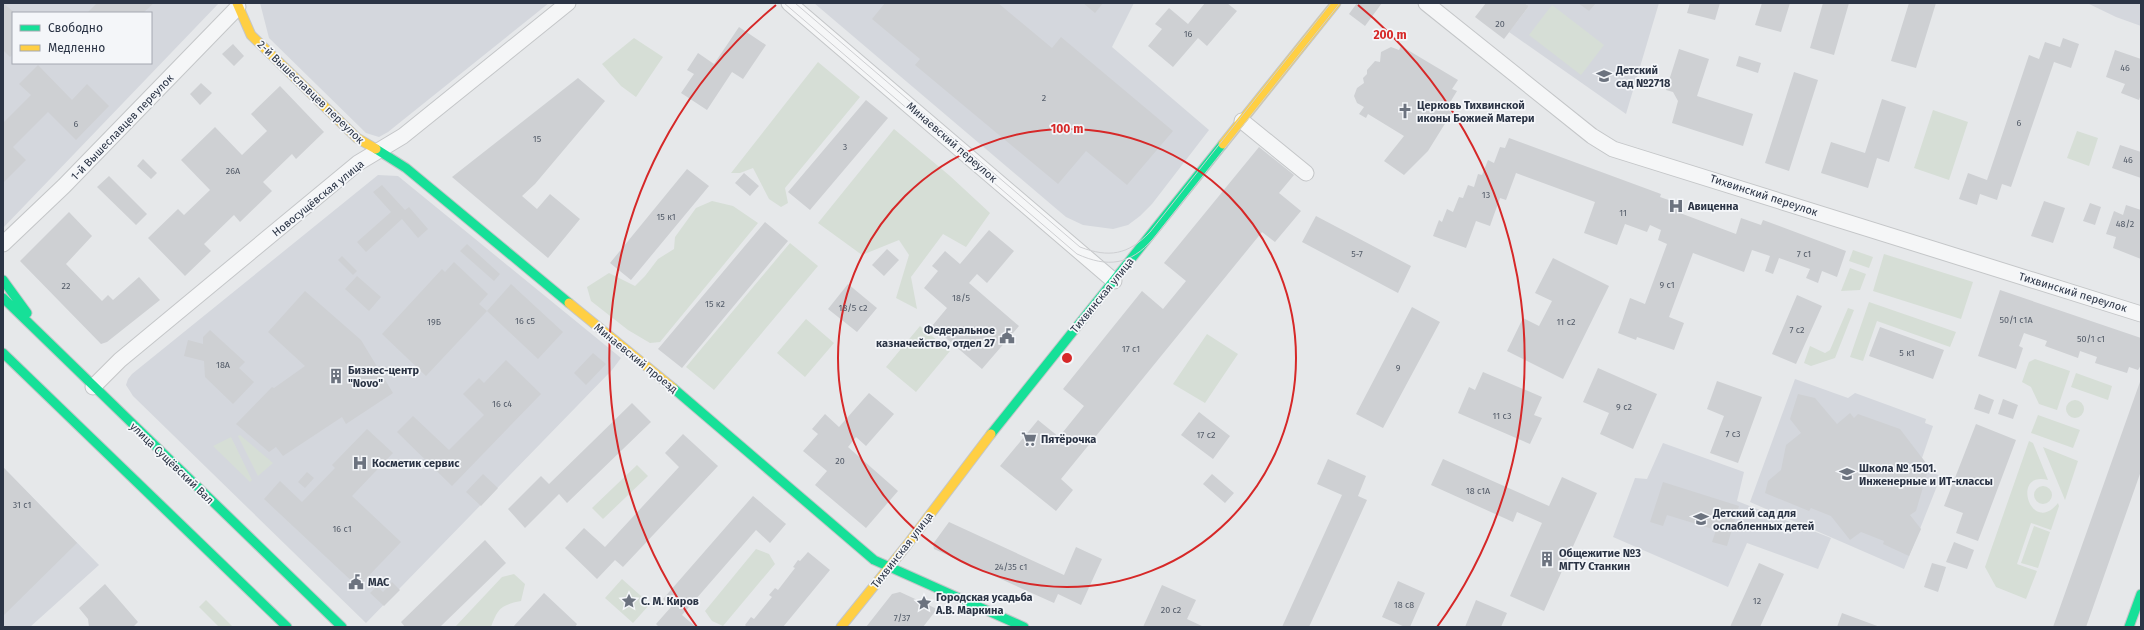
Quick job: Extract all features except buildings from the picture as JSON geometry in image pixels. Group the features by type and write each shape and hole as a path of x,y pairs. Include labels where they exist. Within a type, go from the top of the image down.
{"street":[{"name":"Новосущёвская улица","path":"93,386 120,360 358,163 381,151 403,136 568,3"},
{"name":"Минаевский переулок","path":"789,3 1114,281"},
{"name":"Тихвинская улица","path":"841,627 889,567 965,466 1336,3"},
{"name":"Тихвинский переулок","path":"1426,3 1592,136 1613,149 2141,314"},
{"name":"2-й Вышеславцев переулок","path":"237,5 251,35 357,138 368,146 381,151"},
{"name":"1-й Вышеславцев переулок","path":"3,244 64,186 237,5"},
{"path":"1242,121 1306,173"},
{"name":"Минаевский проезд","path":"381,151 406,168 691,403 863,551 889,567 1024,627"},
{"path":"3,280 45,338"},
{"name":"улица Сущёвский Вал","path":"3,298 342,627"},
{"path":"3,353 287,627"},
{"path":"2129,627 2141,594"}],"shaded area":[{"path":"3,3 219,3 3,228"},
{"path":"260,3 549,3 388,132 379,137 366,133 269,38"},
{"path":"814,3 1134,3 1112,47 1209,130 1152,204 1140,216 1128,225 1113,229 1083,225 1066,217"},
{"name":"Детский сад №2718","path":"1524,3 1659,3 1626,114 1509,32 1529,6"},
{"path":"2087,3 2141,3 2141,26 2116,17"},
{"path":"1552,5 1604,45 1581,75 1529,35"},
{"path":"634,38 663,57 636,97 621,86 602,64"},
{"path":"818,62 860,97 785,188 788,203 781,207 769,199 753,168 740,173 731,173"},
{"path":"1933,110 1968,122 1949,180 1914,168"},
{"path":"894,129 950,176 990,213 966,247 943,234 911,277 917,309 896,298 909,255 899,240 862,255 818,223"},
{"path":"2077,131 2098,138 2089,166 2067,158"},
{"path":"378,175 398,176 621,358 612,370 366,623 133,396 126,385 132,374"},
{"path":"712,201 733,206 758,223 660,342 650,343 628,330 591,301 587,287 609,273 635,286 658,259 674,249 675,237 696,208"},
{"path":"790,243 818,266 714,390 686,367"},
{"path":"1853,250 1873,257 1869,268 1849,261"},
{"path":"1884,254 1973,282 1961,319 1873,291"},
{"path":"1850,268 1866,274 1860,290 1841,291"},
{"path":"1869,302 1956,332 1950,347 1877,321 1863,361 1850,357"},
{"path":"1848,308 1854,310 1835,358 1811,366 1804,363 1810,346 1825,353 1830,350"},
{"path":"806,319 834,343 805,377 777,353"},
{"path":"920,326 950,351 916,392 886,367"},
{"path":"1207,334 1238,354 1205,403 1173,384"},
{"path":"2035,359 2070,371 2057,410 2039,404 2031,387 2022,382 2029,362"},
{"path":"2076,373 2112,386 2108,400 2071,387"},
{"name":"Школа № 1501. Инженерные и ИТ-классы","path":"1795,379 1848,398 1855,393 1926,419 1925,423 1933,426 1922,458 1929,467 1928,471 1941,476 1904,569 1750,502"},
{"path":"2075,400 2081,403 2084,409 2081,415 2075,418 2069,415 2066,409 2069,403"},
{"path":"2038,415 2080,430 2073,448 2031,433"},
{"path":"240,435 273,463 258,476 238,436"},
{"path":"231,437 252,480 250,482 213,446"},
{"path":"2029,441 2033,443 2048,480 2036,480 2030,484 2027,492 2029,500 2033,508 2040,512 2048,511 2058,503 2059,506 2051,530 2031,523 2017,564 2037,571 2026,599 1996,587 1985,567"},
{"name":"Детский сад для ослабленных детей","path":"1663,443 1744,472 1737,501 1831,538 1818,569 1747,543 1728,587 1613,537 1635,478 1647,479"},
{"path":"2043,447 2078,461 2065,500"},
{"path":"637,465 648,476 603,519 592,508"},
{"path":"3,467 99,565 30,627 3,627"},
{"path":"2043,486 2049,489 2052,495 2049,501 2043,504 2037,501 2034,495 2037,489"},
{"path":"2034,526 2050,532 2038,568 2021,563"},
{"path":"756,549 769,554 775,564 723,626 712,621 705,611"},
{"path":"514,574 525,584 521,601 501,608 498,611 491,627 455,627 502,577"},
{"path":"622,579 650,604 633,623 605,598"},
{"path":"206,600 233,627 219,627 199,607"}],"tram line":[{"path":"784,3 1077,254 1099,261 1109,262 1118,262 1127,259 1144,248 1153,239 1340,3"},
{"path":"795,3 1080,247 1100,253 1126,250 1134,246 1150,232 1331,3"}],"traffic: fast":[{"path":"991,434 1223,144"},
{"path":"376,149 406,168 569,303"},
{"path":"3,280 27,313"},
{"path":"3,298 342,627"},
{"path":"3,353 287,627"},
{"path":"673,388 874,560 1024,627"},
{"path":"2129,627 2141,594"}],"traffic: slow":[{"path":"237,3 251,35 357,138 376,149"},
{"path":"1223,144 1336,3"},
{"path":"569,303 673,388"},
{"path":"841,627 907,545 991,434"}],"place":[{"name":"Детский сад №2718","path":"1604,76"},
{"name":"Церковь Тихвинской иконы Божией Матери","path":"1405,111"},
{"name":"Авиценна","path":"1676,206"},
{"name":"Федеральное казначейство, отдел 27","path":"1007,336"},
{"name":"Бизнес-центр \"Novo\"","path":"336,376"},
{"name":"Пятёрочка","path":"1029,439"},
{"name":"Косметик сервис","path":"360,463"},
{"name":"Школа № 1501. Инженерные и ИТ-классы","path":"1847,474"},
{"name":"Детский сад для ослабленных детей","path":"1701,519"},
{"name":"Общежитие №3 МГТУ Станкин","path":"1547,559"},
{"name":"MAC","path":"356,582"},
{"name":"С. М. Киров","path":"629,601"},
{"name":"Городская усадьба А.В. Маркина","path":"924,603"}]}
